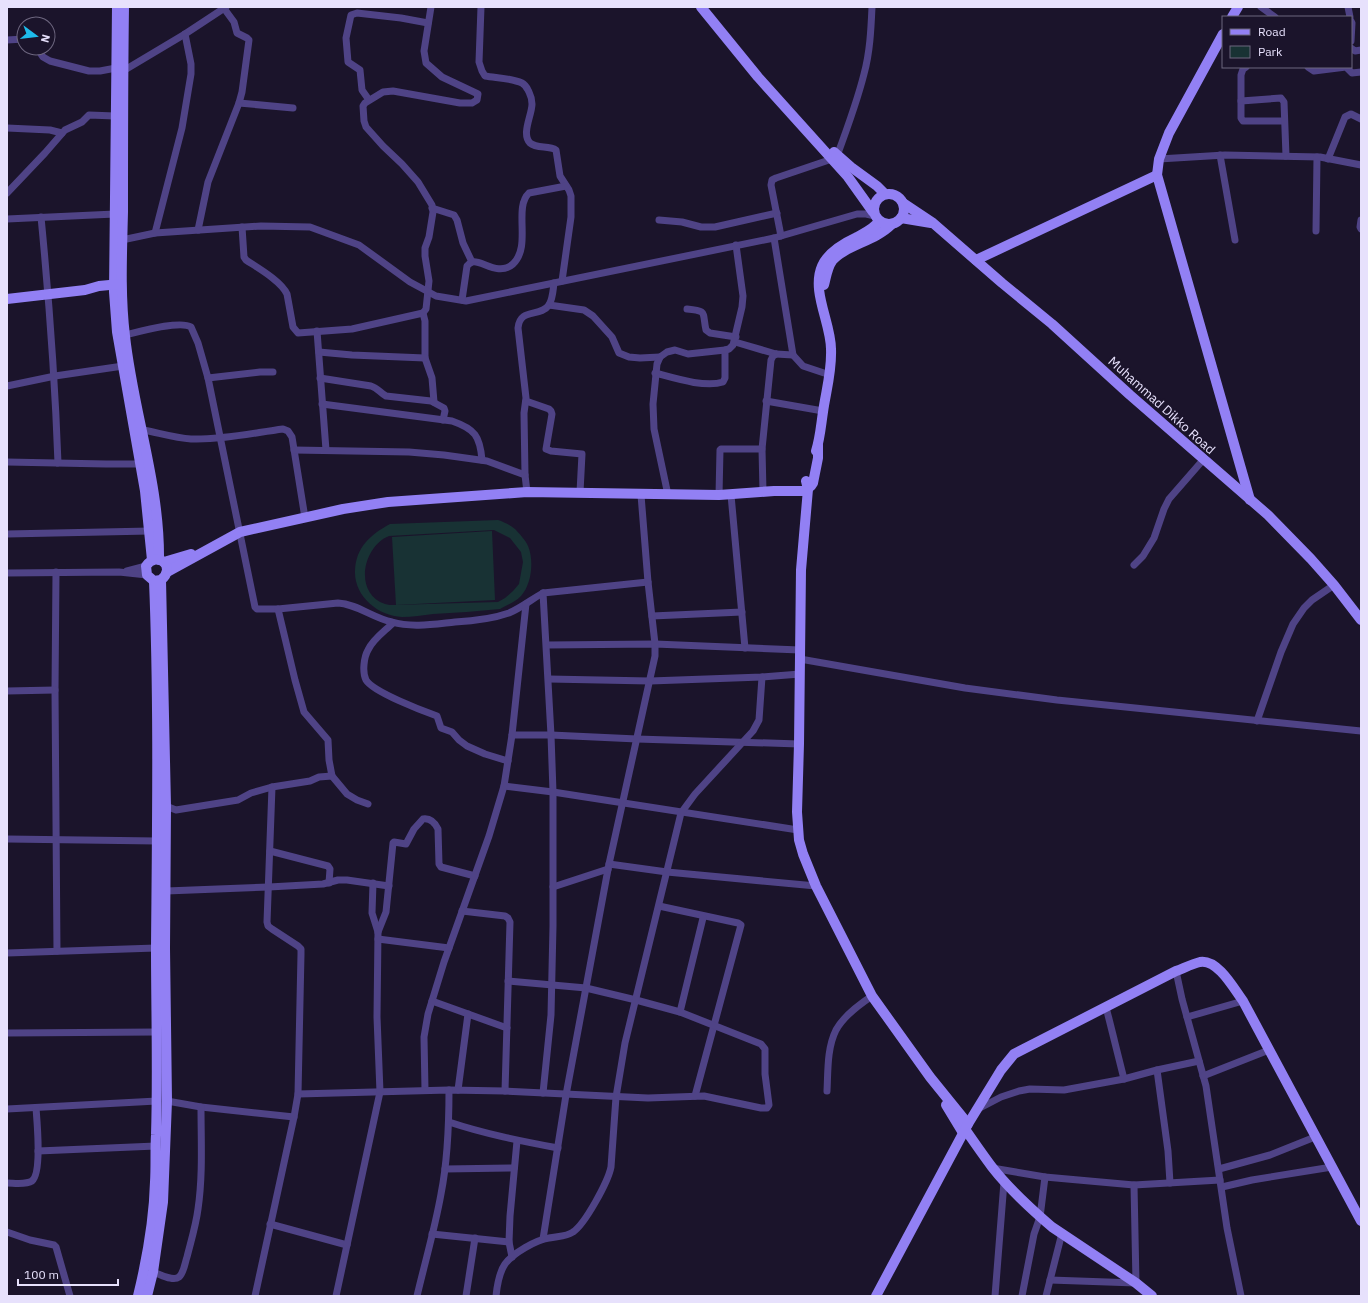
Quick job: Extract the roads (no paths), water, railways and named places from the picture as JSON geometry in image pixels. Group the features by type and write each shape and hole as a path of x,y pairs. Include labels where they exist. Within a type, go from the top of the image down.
{"street":[{"path":"117,7 120,69 122,240 118,288 125,335 143,430 157,516 159,538 156,570 156,948 157,1032 162,1101 156,1146 152,1222 138,1296"},
{"path":"124,7 115,116 118,288 117,332 140,464 156,570 166,806 162,1101 163,1202 153,1272 147,1296"},
{"path":"431,7 424,51 426,63 442,78 478,94 477,100 472,103 460,103 392,91 383,92 369,100 363,106 366,127 418,182 428,196 432,208 429,237 425,248 429,281 426,309 423,313 425,321 424,350 425,358 432,378 434,402"},
{"path":"481,7 479,62 482,71 486,76 516,81 526,87 532,103 527,138 535,146 553,148 556,150 560,176 571,196 571,216 562,281"},
{"path":"701,7 742,58 809,132 835,157 877,186 885,194"},
{"path":"830,375 803,366 793,355 776,213 771,185 772,180 776,178 835,157 852,114 864,73 870,36 872,7"},
{"path":"1233,16 1238,7"},
{"path":"1261,7 1274,16"},
{"path":"41,56 50,61 90,71 120,69 185,34 224,8 234,22 237,33 249,40 242,92 208,182 198,230"},
{"path":"369,100 362,90 360,70 348,62 346,38 351,15 364,10 428,23"},
{"path":"155,233 173,168 191,74 189,52 185,34"},
{"path":"1222,38 1219,48 1169,133 1159,158 1157,175 1250,500"},
{"path":"1244,68 1241,75 1241,118 1243,121 1284,122"},
{"path":"1310,68 1314,71 1338,68"},
{"path":"1347,68 1352,73 1361,72"},
{"path":"1241,101 1281,98 1284,102 1286,156"},
{"path":"239,103 293,108"},
{"path":"1328,159 1345,117 1351,114 1361,119"},
{"path":"7,193 68,128 82,122 89,115 115,116"},
{"path":"7,128 50,130 62,133"},
{"path":"1159,158 1220,155 1317,157 1361,165"},
{"path":"1220,155 1235,240"},
{"path":"835,157 876,216 886,225 891,225"},
{"path":"1316,232 1317,157"},
{"path":"976,260 1157,175"},
{"path":"462,300 467,266 472,262 493,268 505,268 514,264 523,240 522,205 525,197 529,193 566,186"},
{"path":"826,321 824,286 828,269 839,255 877,236 891,225 898,222 903,214 903,203 900,199 893,195 885,194 879,197 875,202 876,216 872,228 854,238 828,256 823,265 818,281 831,348 830,375 818,445 807,485 801,570 797,812 798,830 803,854 816,886 872,996 930,1077 992,1168 1004,1182 1040,1216 1062,1234 1136,1283 1152,1296"},
{"name":"Muhammad Dikko Road","path":"903,203 933,223 1052,324 1268,515 1303,550 1334,585 1361,620"},
{"path":"432,208 454,215 457,220 462,243 472,262"},
{"path":"659,220 682,222 701,227 715,227 776,213"},
{"path":"7,219 116,214"},
{"path":"122,240 155,233 198,230 261,226 310,227 359,245 410,282 427,292 436,296 466,301 778,237 856,214 876,216"},
{"path":"41,217 49,294 58,463"},
{"path":"901,218 933,223"},
{"path":"1361,220 1361,229"},
{"path":"242,227 244,257 246,260 266,273 285,290 295,331 300,333 352,329 423,313"},
{"path":"668,495 654,429 653,404 657,364 660,357 667,352 675,350 688,354 725,350 733,345 742,307 743,296 736,245"},
{"path":"527,492 525,475 524,413 526,393 518,328 519,320 522,316 545,308 549,304 552,297 554,283"},
{"path":"7,299 85,290 118,288"},
{"path":"549,304 584,310 594,316 612,337 619,353 630,357 640,358 660,357"},
{"path":"687,309 702,312 704,314 706,330 710,333 735,339 776,354 793,355"},
{"path":"125,335 155,328 188,325 191,328 198,343 208,378 255,607 259,609 278,609 347,603 393,623 426,625 485,619 510,612 543,593 648,582"},
{"path":"318,331 326,450"},
{"path":"656,373 690,382 717,384 723,382 725,378 725,350"},
{"path":"319,352 425,358"},
{"path":"763,492 762,450 766,401 771,360 776,354"},
{"path":"7,386 54,376 122,366"},
{"path":"208,378 273,372"},
{"path":"320,378 376,387 386,396 420,399 434,402 445,409 443,420"},
{"path":"766,401 823,411"},
{"path":"526,402 551,411 552,414 546,449 551,451 582,454 580,492"},
{"path":"322,404 452,421 464,425 473,431 479,442 482,460"},
{"path":"143,430 193,439 283,429 288,431 292,437 305,518"},
{"path":"294,450 409,452 444,455 482,460 503,466 525,475"},
{"path":"719,495 720,450 762,450"},
{"path":"1134,565 1143,556 1154,538 1169,499 1204,460"},
{"path":"7,462 140,464"},
{"path":"7,573 119,572 156,570 203,552 240,532 343,509 388,502 527,492 580,492 641,495 731,495 774,491 800,485 807,485"},
{"path":"543,1239 566,1095 609,866 655,656 641,495"},
{"path":"731,495 745,648"},
{"path":"7,534 150,531"},
{"path":"56,572 55,690 58,951"},
{"path":"1257,721 1281,652 1293,624 1304,608 1312,600 1334,585"},
{"path":"543,593 549,679 553,792 552,985 551,1015 543,1093"},
{"path":"425,1090 424,1037 428,1014 449,948 489,836 504,786 512,734 526,604"},
{"path":"278,609 294,680 304,712 328,740 329,760 332,776 347,794 368,804"},
{"path":"652,616 742,612"},
{"path":"393,623 368,648 365,658 366,678 368,682 409,706 438,717 442,728 452,732 467,746 485,754 508,761"},
{"path":"547,645 655,644 745,648 800,654 965,688 1057,700 1361,731"},
{"path":"549,679 650,681 762,677 800,674"},
{"path":"496,1296 499,1277 505,1264 512,1257 543,1239 567,1235 574,1232 582,1222 610,1173 616,1097 625,1043 681,813 694,794 740,743 753,731 759,720 762,677"},
{"path":"7,691 55,690"},
{"path":"512,734 551,734 637,739 799,744"},
{"path":"166,806 176,810 238,800 251,793 272,787 310,782 319,777 332,776"},
{"path":"504,786 553,792 798,830"},
{"path":"255,1296 298,1094 302,954 301,949 298,946 268,926 267,922 272,787"},
{"path":"378,936 386,912 393,843 406,844 414,829 423,819 427,818 436,824 438,829 440,867 475,876"},
{"path":"7,839 157,841"},
{"path":"270,851 328,866 330,869 329,882"},
{"path":"553,887 609,866 816,886"},
{"path":"166,891 269,887 338,880 389,886"},
{"path":"336,1296 380,1092 377,1017 378,936 372,913 373,883"},
{"path":"658,906 700,914 702,916 738,923 741,925 695,1096"},
{"path":"462,911 505,916 510,922 505,1091"},
{"path":"680,1012 703,918 702,916"},
{"path":"378,936 449,948"},
{"path":"7,953 156,948"},
{"path":"876,1296 965,1129 1001,1070 1014,1054 1176,971 1202,962 1218,968 1243,1001 1361,1221"},
{"path":"1176,971 1198,1061 1206,1086 1227,1228 1241,1296"},
{"path":"298,1094 425,1090 505,1091 648,1098 695,1096 715,1098 761,1108 767,1108 769,1105 765,1074 764,1046 680,1012 636,1000 586,988 508,981"},
{"path":"827,1091 831,1043 837,1029 855,1008 872,996"},
{"path":"432,1001 507,1028"},
{"path":"1187,1017 1243,1001"},
{"path":"1106,1007 1124,1080"},
{"path":"458,1090 468,1014"},
{"path":"7,1033 157,1032"},
{"path":"1203,1076 1269,1050"},
{"path":"978,1109 1001,1097 1019,1091 1030,1089 1064,1090 1124,1080 1157,1070 1198,1061"},
{"path":"1157,1070 1163,1105 1170,1184"},
{"path":"417,1296 441,1195 449,1122 449,1090"},
{"path":"7,1109 162,1101 201,1107 294,1117"},
{"path":"153,1272 174,1279 178,1278 181,1275 194,1233 200,1184 201,1107"},
{"path":"7,1183 30,1182 36,1175 38,1151 36,1108"},
{"path":"449,1122 469,1129 517,1141 558,1148"},
{"path":"1218,1170 1250,1162 1315,1137"},
{"path":"512,1257 510,1242 510,1216 517,1141"},
{"path":"38,1151 156,1146"},
{"path":"992,1168 1045,1177 1134,1185 1221,1183 1252,1180 1332,1167"},
{"path":"445,1169 514,1168"},
{"path":"1022,1296 1034,1234 1040,1216 1045,1177"},
{"path":"995,1296 1004,1182"},
{"path":"1134,1185 1136,1283"},
{"path":"270,1224 347,1244"},
{"path":"7,1232 30,1240 54,1245 56,1247 70,1296"},
{"path":"432,1234 510,1242"},
{"path":"1046,1296 1062,1234"},
{"path":"466,1296 475,1238"},
{"path":"1050,1280 1136,1283"}]}
